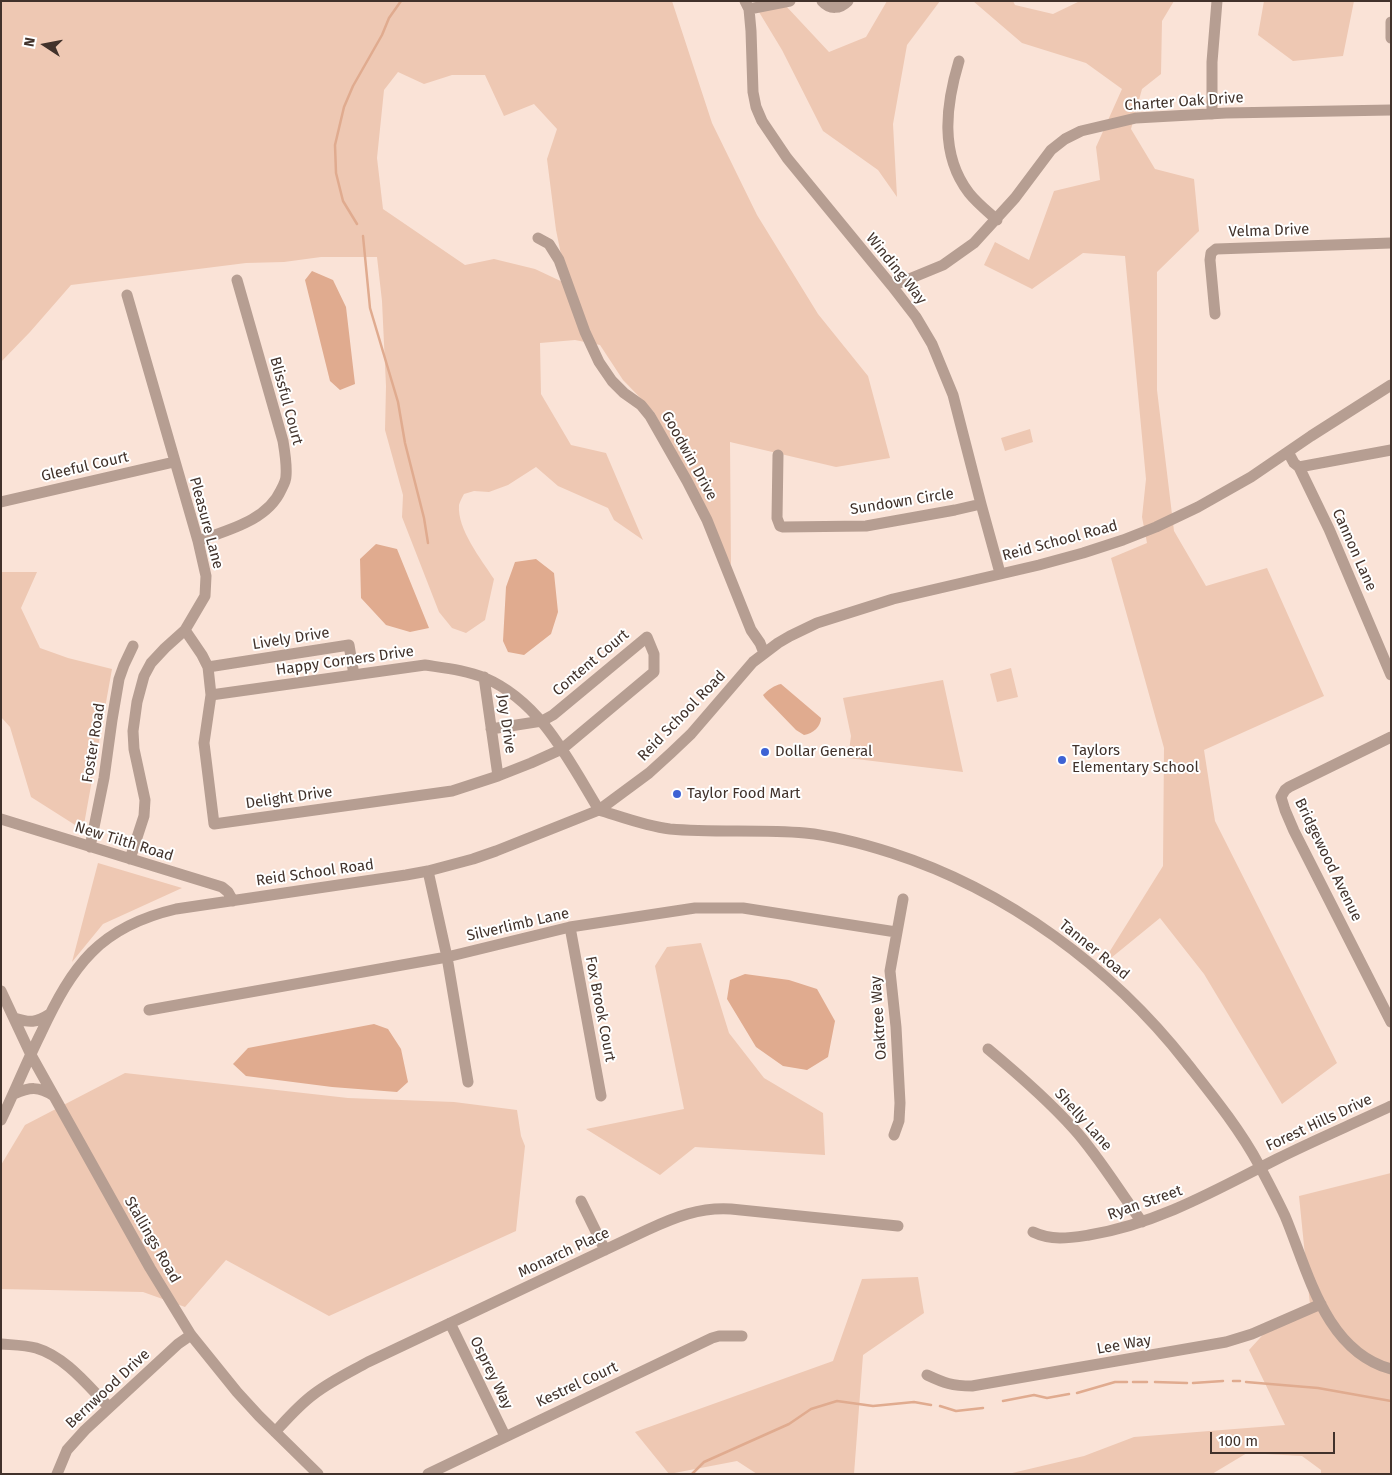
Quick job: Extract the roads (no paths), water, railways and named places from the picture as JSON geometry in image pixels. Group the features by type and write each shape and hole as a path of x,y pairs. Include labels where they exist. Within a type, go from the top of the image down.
{"street":[{"path":"747,5 790,1"},
{"path":"822,1 830,7 836,8 848,1"},
{"path":"1212,114 1212,62 1217,1"},
{"name":"Winding Way","path":"747,5 751,31 753,92 756,107 762,121 786,158 892,286 924,330 942,366 953,396 1000,573"},
{"path":"1391,22 1391,38"},
{"path":"959,61 947,112 947,131 952,156 964,185 996,220"},
{"name":"Charter Oak Drive","path":"892,286 932,270 953,259 974,243 1015,198 1052,150 1072,134 1136,118 1212,114 1391,110"},
{"name":"Goodwin Drive","path":"538,238 549,244 559,260 585,332 599,362 612,381 624,393 641,405 650,416 688,481 707,520 751,630 764,653"},
{"name":"Velma Drive","path":"1215,314 1210,260 1211,253 1216,249 1391,243"},
{"name":"Blissful Court","path":"198,541 250,520 268,508 276,499 286,478 283,441 237,280"},
{"name":"Pleasure Lane","path":"127,295 198,541 206,576 205,596 186,630 151,663 144,676 137,702 133,731 134,749 145,800 144,816 130,860"},
{"name":"Reid School Road","path":"1,1120 50,1014 69,979 98,946 122,929 161,912 428,871 496,851 599,810 649,773 670,754 691,734 754,662 790,636 837,616 892,599 1083,553 1156,527 1198,507 1251,477 1391,385"},
{"path":"1299,466 1391,450"},
{"name":"Cannon Lane","path":"1288,452 1294,463 1299,466 1329,529 1391,675"},
{"name":"Sundown Circle","path":"778,455 777,518 780,526 783,527 866,526 981,504"},
{"name":"Gleeful Court","path":"1,502 174,462"},
{"name":"Delight Drive","path":"186,630 208,667 211,695 204,743 214,824 452,791 498,776 562,749"},
{"name":"Content Court","path":"492,729 542,721 553,715 647,637 654,654 654,672 562,749"},
{"name":"Lively Drive","path":"208,667 349,645 354,675"},
{"name":"Foster Road","path":"90,846 104,778 120,679 133,646"},
{"name":"Happy Corners Drive","path":"211,695 425,665 457,669 484,677 511,692 542,721 562,749 599,810"},
{"name":"Joy Drive","path":"484,677 498,776"},
{"name":"Bridgewood Avenue","path":"1391,737 1289,787 1281,796 1284,810 1391,1022"},
{"name":"Tanner Road","path":"599,810 632,821 667,828 807,833 859,843 904,857 978,888 1048,931 1079,955 1128,998 1166,1038 1205,1086 1236,1128 1261,1168 1284,1214 1321,1304 1340,1335 1365,1358 1391,1369"},
{"name":"New Tilth Road","path":"1,819 222,887 228,892 233,901"},
{"path":"428,871 447,957 468,1082"},
{"name":"Oaktree Way","path":"894,1135 899,1121 900,1103 896,1027 890,972 903,899"},
{"name":"Silverlimb Lane","path":"149,1010 447,957 570,927 695,908 743,908 896,932"},
{"name":"Fox Brook Court","path":"570,927 601,1096"},
{"name":"Stallings Road","path":"1,991 31,1054 54,1096 150,1268 191,1334 237,1392 318,1474"},
{"path":"14,1018 35,1022 50,1014"},
{"name":"Shelly Lane","path":"988,1049 1033,1088 1075,1130 1101,1162 1142,1222"},
{"path":"14,1094 32,1088 46,1091 54,1096"},
{"name":"Forest Hills Drive","path":"1261,1168 1391,1106"},
{"name":"Ryan Street","path":"1033,1232 1043,1237 1066,1238 1112,1231 1160,1216 1261,1168"},
{"path":"581,1201 605,1250"},
{"name":"Monarch Place","path":"275,1432 301,1405 331,1382 368,1362 674,1218 695,1211 731,1209 898,1226"},
{"name":"Lee Way","path":"927,1375 956,1386 972,1386 1226,1342 1252,1334 1321,1304"},
{"name":"Osprey Way","path":"450,1324 505,1436"},
{"name":"Bernwood Drive","path":"57,1474 62,1459 71,1444 109,1407 191,1334"},
{"name":"Kestrel Court","path":"428,1474 712,1338 742,1336"},
{"path":"1,1344 36,1348 48,1353 72,1370 109,1407"}],"waterway":[{"path":"357,224 343,201 336,173 335,145 344,107 353,86 382,35 389,18 401,1"},
{"path":"363,236 370,308 398,402 405,443 424,518 428,543"},
{"path":"1193,1383 1223,1381"},
{"path":"1233,1381 1240,1381"},
{"path":"1077,1393 1115,1382 1127,1382"},
{"path":"1133,1382 1147,1382"},
{"path":"1155,1382 1187,1383"},
{"path":"1246,1382 1318,1388 1391,1401"},
{"path":"1003,1401 1034,1395 1047,1398 1069,1394"},
{"path":"692,1474 704,1462 789,1424 811,1409 837,1401 873,1406 914,1402 931,1405"},
{"path":"940,1406 956,1411 983,1408"}],"place":[{"name":"Dollar General","path":"765,752"},
{"name":"Taylors Elementary School","path":"1062,760"},
{"name":"Taylor Food Mart","path":"677,794"}]}
